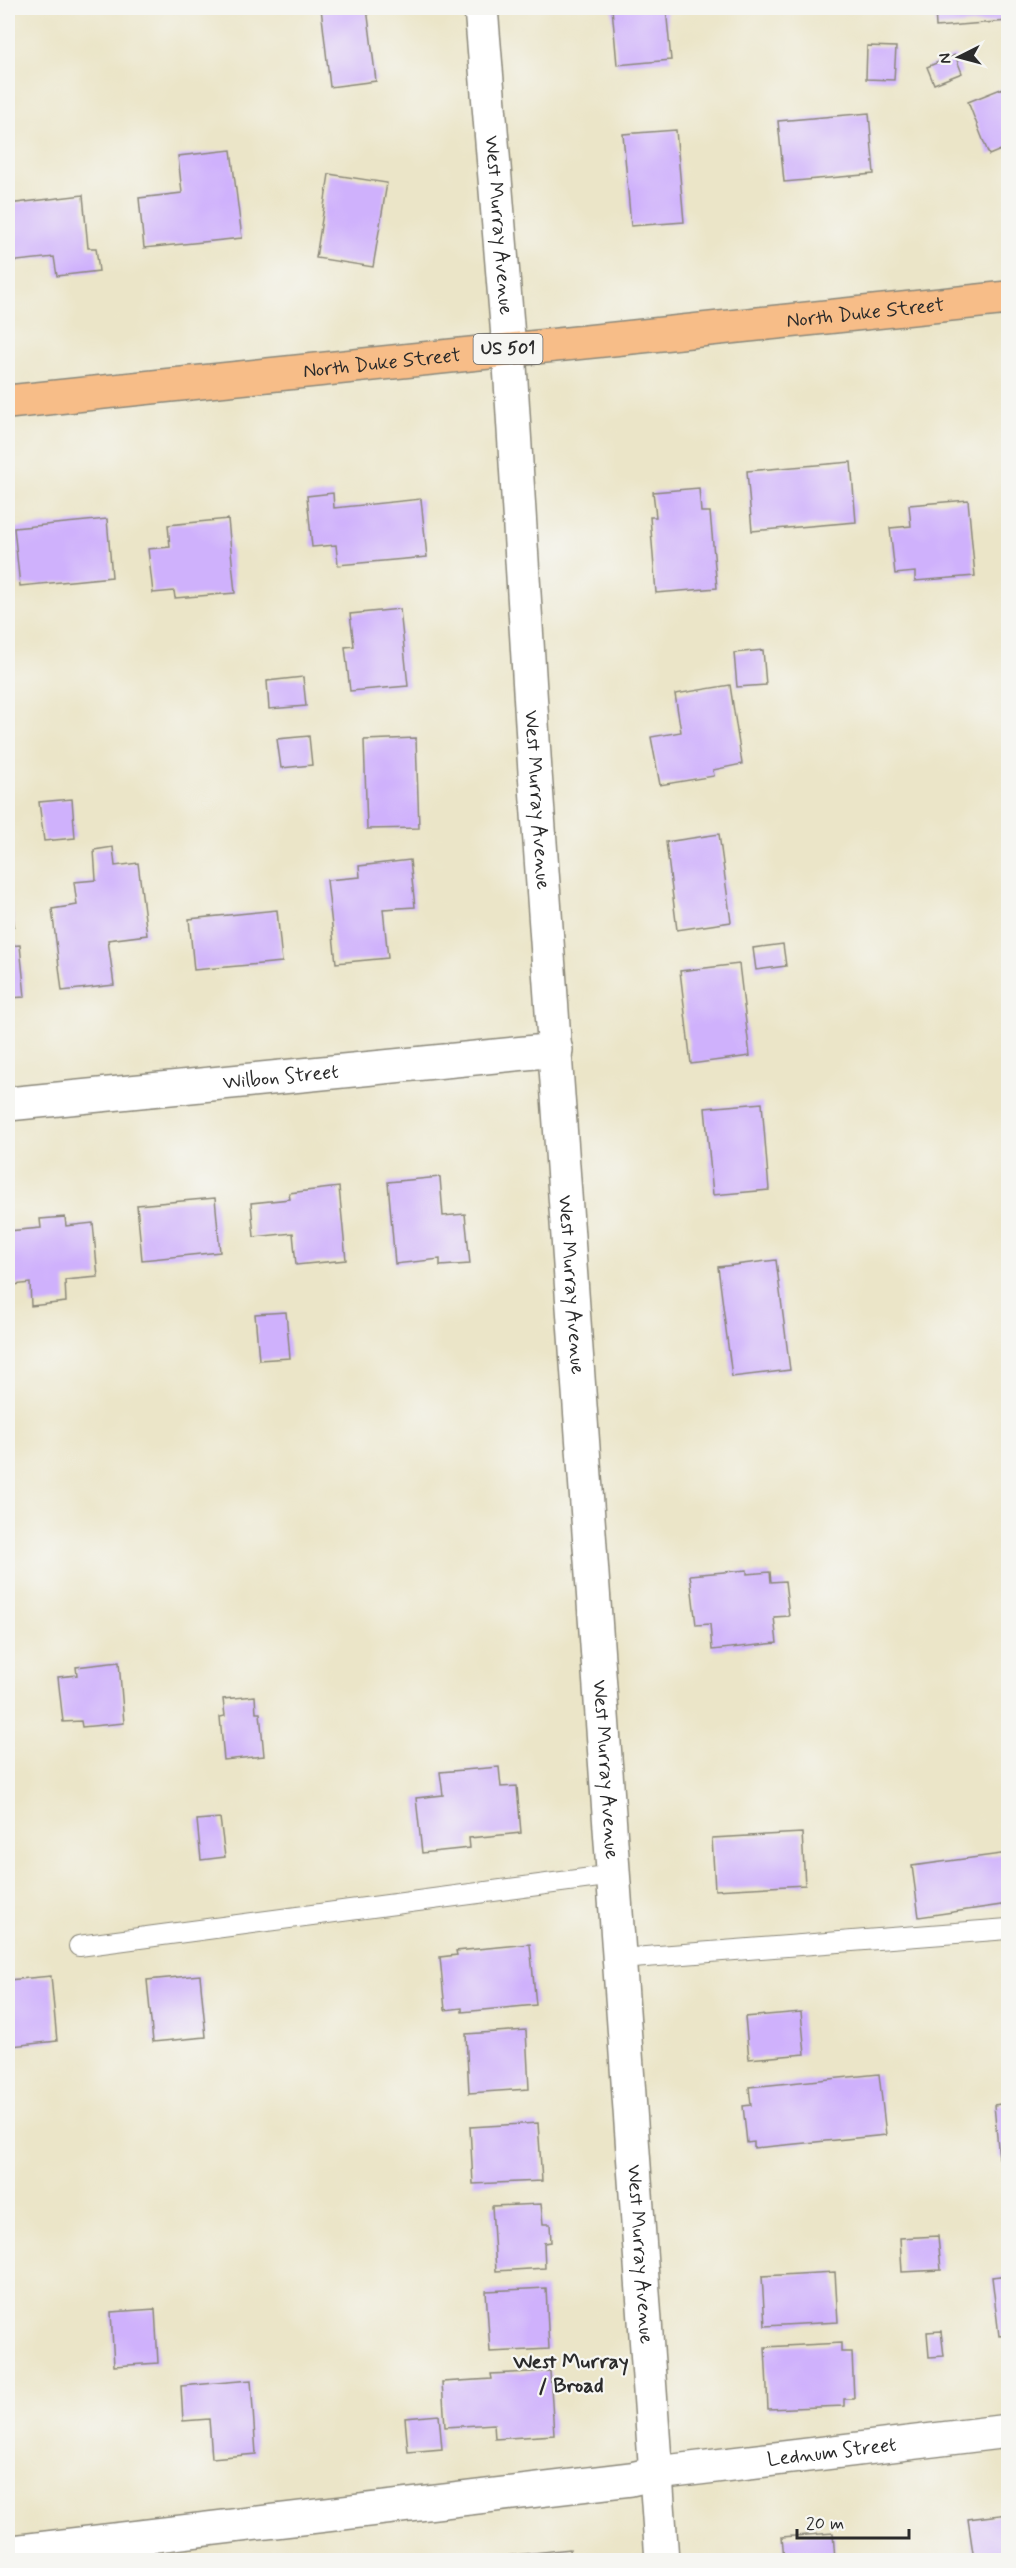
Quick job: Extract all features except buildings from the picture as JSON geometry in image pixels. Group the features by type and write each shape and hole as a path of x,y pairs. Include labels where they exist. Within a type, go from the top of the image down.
{"highway":[{"name":"North Duke Street","path":"8,402 1008,298"}],"street":[{"name":"West Murray Avenue","path":"481,8 509,349 535,772 662,2560"},
{"name":"Wilbon Street","path":"8,1104 556,1050"},
{"name":"Lednum Street","path":"13,2552 81,2552 620,2481 657,2473 1008,2431"}],"lane":[{"path":"79,1946 614,1875"},
{"path":"620,1959 1008,1929"}],"district":[{"name":"West Murray / Broad","path":"571,2374"}]}
